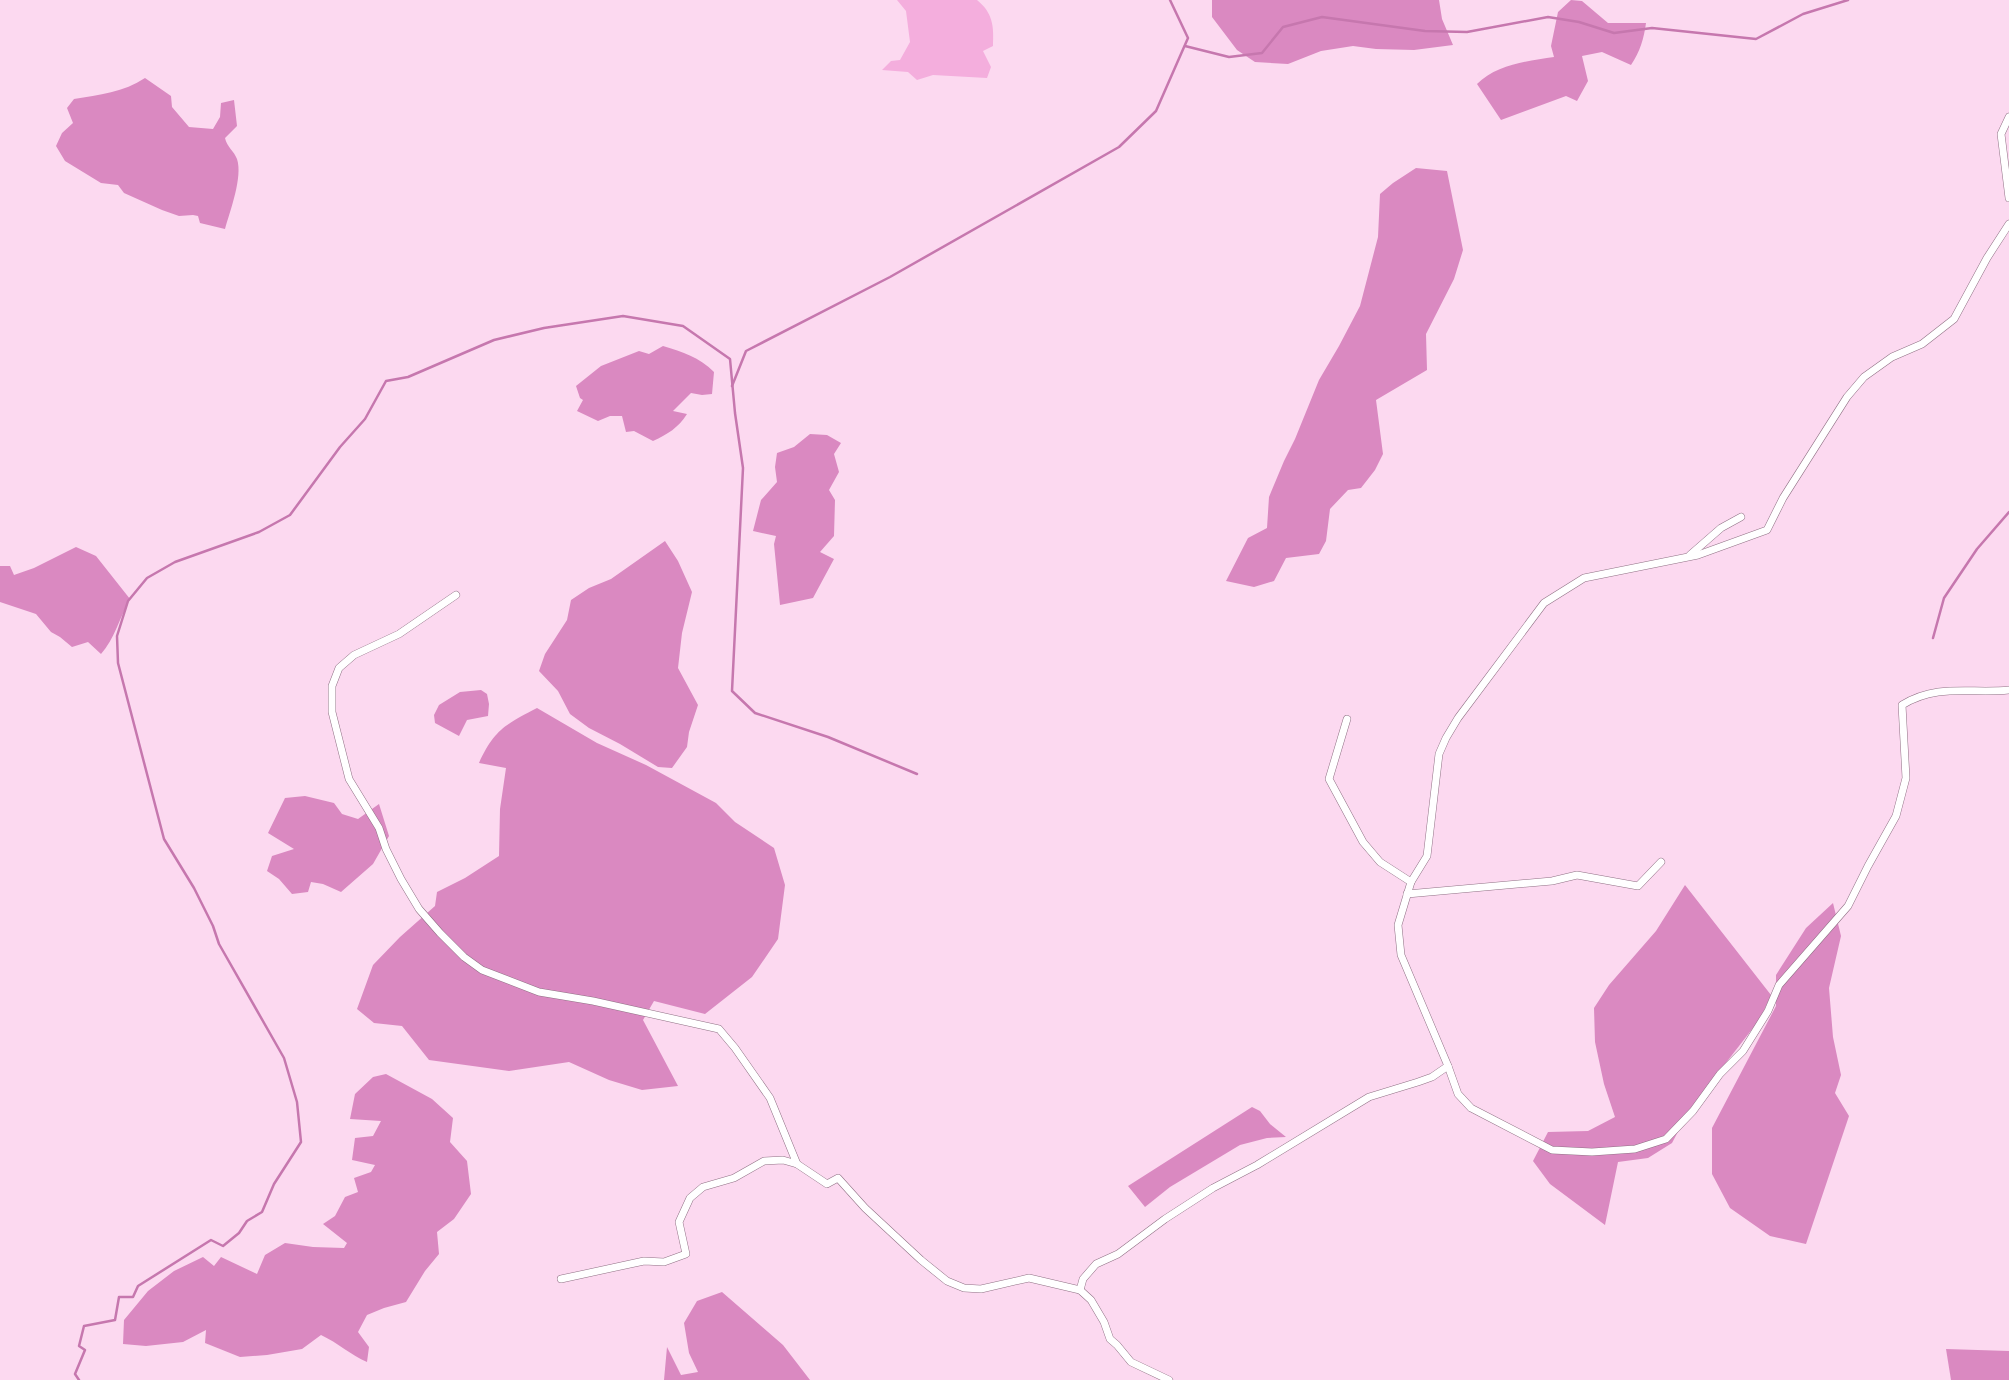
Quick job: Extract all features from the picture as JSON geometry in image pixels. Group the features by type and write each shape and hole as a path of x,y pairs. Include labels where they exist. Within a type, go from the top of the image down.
{"street":[{"path":"2009,117 2001,134 2009,198"},
{"path":"2009,224 1987,258 1954,319 1922,344 1892,356 1864,377 1847,397 1783,498 1767,530 1688,557 1584,578 1544,603 1477,691 1446,738 1439,754 1427,856 1411,882 1398,925 1401,955 1448,1066 1458,1094 1471,1108 1552,1150 1592,1152 1635,1149 1666,1139 1693,1111 1720,1074 1743,1051 1768,1011 1779,985 1848,906 1896,816 1906,778 1902,705 1916,696 1960,689 1995,691 2009,690"},
{"path":"1688,557 1721,528 1741,517"},
{"path":"456,595 399,634 354,655 339,668 332,686 332,712 349,779 379,828 386,849 400,879 419,909 440,933 464,957 482,970 539,992 594,1001 719,1029 735,1048 770,1098 797,1164"},
{"path":"1346,719 1330,779 1363,842 1380,862 1411,882"},
{"path":"1407,894 1552,881 1577,876 1638,886 1661,862"},
{"path":"1080,1290 1083,1279 1096,1264 1118,1254 1165,1219 1213,1188 1257,1166 1369,1097 1432,1077 1448,1066"},
{"path":"561,1279 644,1261 664,1262 686,1254 678,1222 690,1198 704,1187 734,1178 764,1161 783,1160 797,1164 827,1184 838,1178 865,1208 921,1260 947,1281 964,1288 981,1289 1029,1278 1080,1290 1090,1300 1104,1322 1110,1339 1118,1345 1131,1362 1169,1380"}],"shaded area":[{"path":"897,0 977,0 986,10 993,26 993,46 983,51 991,67 987,78 933,75 917,80 908,72 882,70 891,61 900,60 910,42 906,11"},
{"path":"1212,0 1439,0 1442,19 1453,45 1414,50 1376,49 1353,46 1321,51 1288,64 1255,62 1237,50 1212,17"},
{"path":"1571,0 1582,1 1608,23 1646,23 1637,55 1631,65 1602,52 1582,56 1588,81 1577,101 1566,96 1501,120 1477,84 1494,72 1513,64 1554,57 1551,46 1558,12"},
{"path":"145,78 171,96 172,107 189,127 213,129 220,117 221,103 234,100 237,126 225,138 227,144 237,159 238,175 235,194 225,229 200,223 198,216 179,216 162,210 124,193 118,185 101,183 65,161 56,146 62,133 73,123 67,108 74,99 120,90"},
{"path":"1416,168 1447,171 1463,250 1454,279 1426,334 1427,370 1376,400 1383,454 1375,470 1361,488 1348,490 1330,509 1326,541 1319,554 1286,558 1274,581 1254,587 1226,581 1248,538 1267,528 1269,497 1284,461 1295,439 1319,380 1360,306 1378,237 1380,194 1393,183"},
{"path":"663,346 684,353 703,362 714,372 712,394 702,395 691,393 673,411 687,414 672,430 653,441 634,431 626,432 622,416 610,416 598,421 577,411 583,400 580,398 576,386 601,366 639,351 649,354"},
{"path":"810,434 827,435 841,443 834,454 839,472 829,490 835,500 834,536 820,552 834,559 813,598 780,605 774,544 776,536 753,531 761,500 777,482 775,467 777,453 794,447"},
{"path":"665,541 678,561 692,592 682,633 678,668 698,705 689,732 687,747 672,768 658,767 620,744 589,728 570,714 558,691 539,671 545,654 567,620 571,600 589,588 611,579"},
{"path":"76,547 96,556 130,599 110,642 101,654 88,642 72,647 51,632 36,614 0,602 0,566 10,566 14,575 34,568"},
{"path":"481,690 487,694 489,704 488,716 467,720 459,736 435,723 434,715 439,705 460,692"},
{"path":"537,708 597,743 646,765 716,803 735,822 774,848 785,885 778,939 752,977 705,1014 654,1001 643,1020 678,1086 642,1090 609,1080 569,1062 509,1071 429,1060 402,1026 374,1023 357,1009 373,965 400,937 435,906 437,892 465,878 499,856 500,809 506,768 479,763 490,743 502,729"},
{"path":"305,796 334,803 342,814 358,819 379,804 389,836 373,864 341,892 323,884 311,882 308,892 292,894 279,879 267,871 272,856 294,849 268,833 285,798"},
{"path":"1685,885 1771,995 1760,1019 1690,1109 1672,1143 1648,1158 1618,1162 1605,1225 1550,1184 1533,1161 1548,1132 1588,1131 1615,1117 1604,1084 1595,1042 1594,1008 1609,985 1656,931"},
{"path":"1833,903 1841,936 1829,988 1833,1037 1841,1075 1835,1093 1849,1116 1806,1244 1770,1236 1730,1208 1712,1174 1712,1128 1776,1006 1776,975 1806,928"},
{"path":"386,1074 432,1099 453,1118 450,1142 467,1161 471,1194 454,1219 437,1232 439,1254 425,1271 406,1302 384,1308 367,1315 358,1332 369,1347 367,1362 321,1335 302,1349 267,1355 240,1357 205,1343 206,1330 183,1342 146,1346 123,1344 124,1320 148,1291 174,1271 203,1257 214,1266 221,1257 257,1274 265,1255 285,1243 313,1247 344,1248 347,1243 323,1224 335,1216 345,1197 358,1192 354,1178 371,1172 375,1165 352,1160 355,1138 373,1136 381,1121 350,1119 355,1094 373,1077"},
{"path":"1252,1107 1260,1111 1270,1124 1286,1137 1267,1138 1240,1145 1170,1187 1145,1207 1128,1186"},
{"path":"722,1292 783,1345 810,1380 664,1380 667,1347 681,1375 698,1372 689,1353 684,1323 697,1301"},
{"path":"1946,1349 2009,1351 2009,1380 1951,1380"}],"waterway":[{"path":"732,386 746,351 890,277 1119,147 1156,111 1188,38 1170,0"},
{"path":"1185,46 1229,57 1262,53 1283,27 1322,17 1425,31 1467,32 1548,17 1579,22 1614,33 1652,28 1756,39 1803,14 1848,0"},
{"path":"79,1380 75,1374 85,1350 79,1346 84,1326 115,1320 119,1297 133,1297 138,1286 211,1240 223,1246 239,1233 247,1221 262,1212 274,1184 301,1142 297,1102 284,1058 219,944 213,926 194,888 164,839 118,663 117,636 128,601 147,578 175,562 259,532 290,515 340,447 365,419 386,381 408,377 494,340 544,328 623,316 683,326 730,359 735,413 743,468 732,691 755,713 828,737 917,774"},
{"path":"1933,638 1944,598 1977,549 2009,512"}]}
